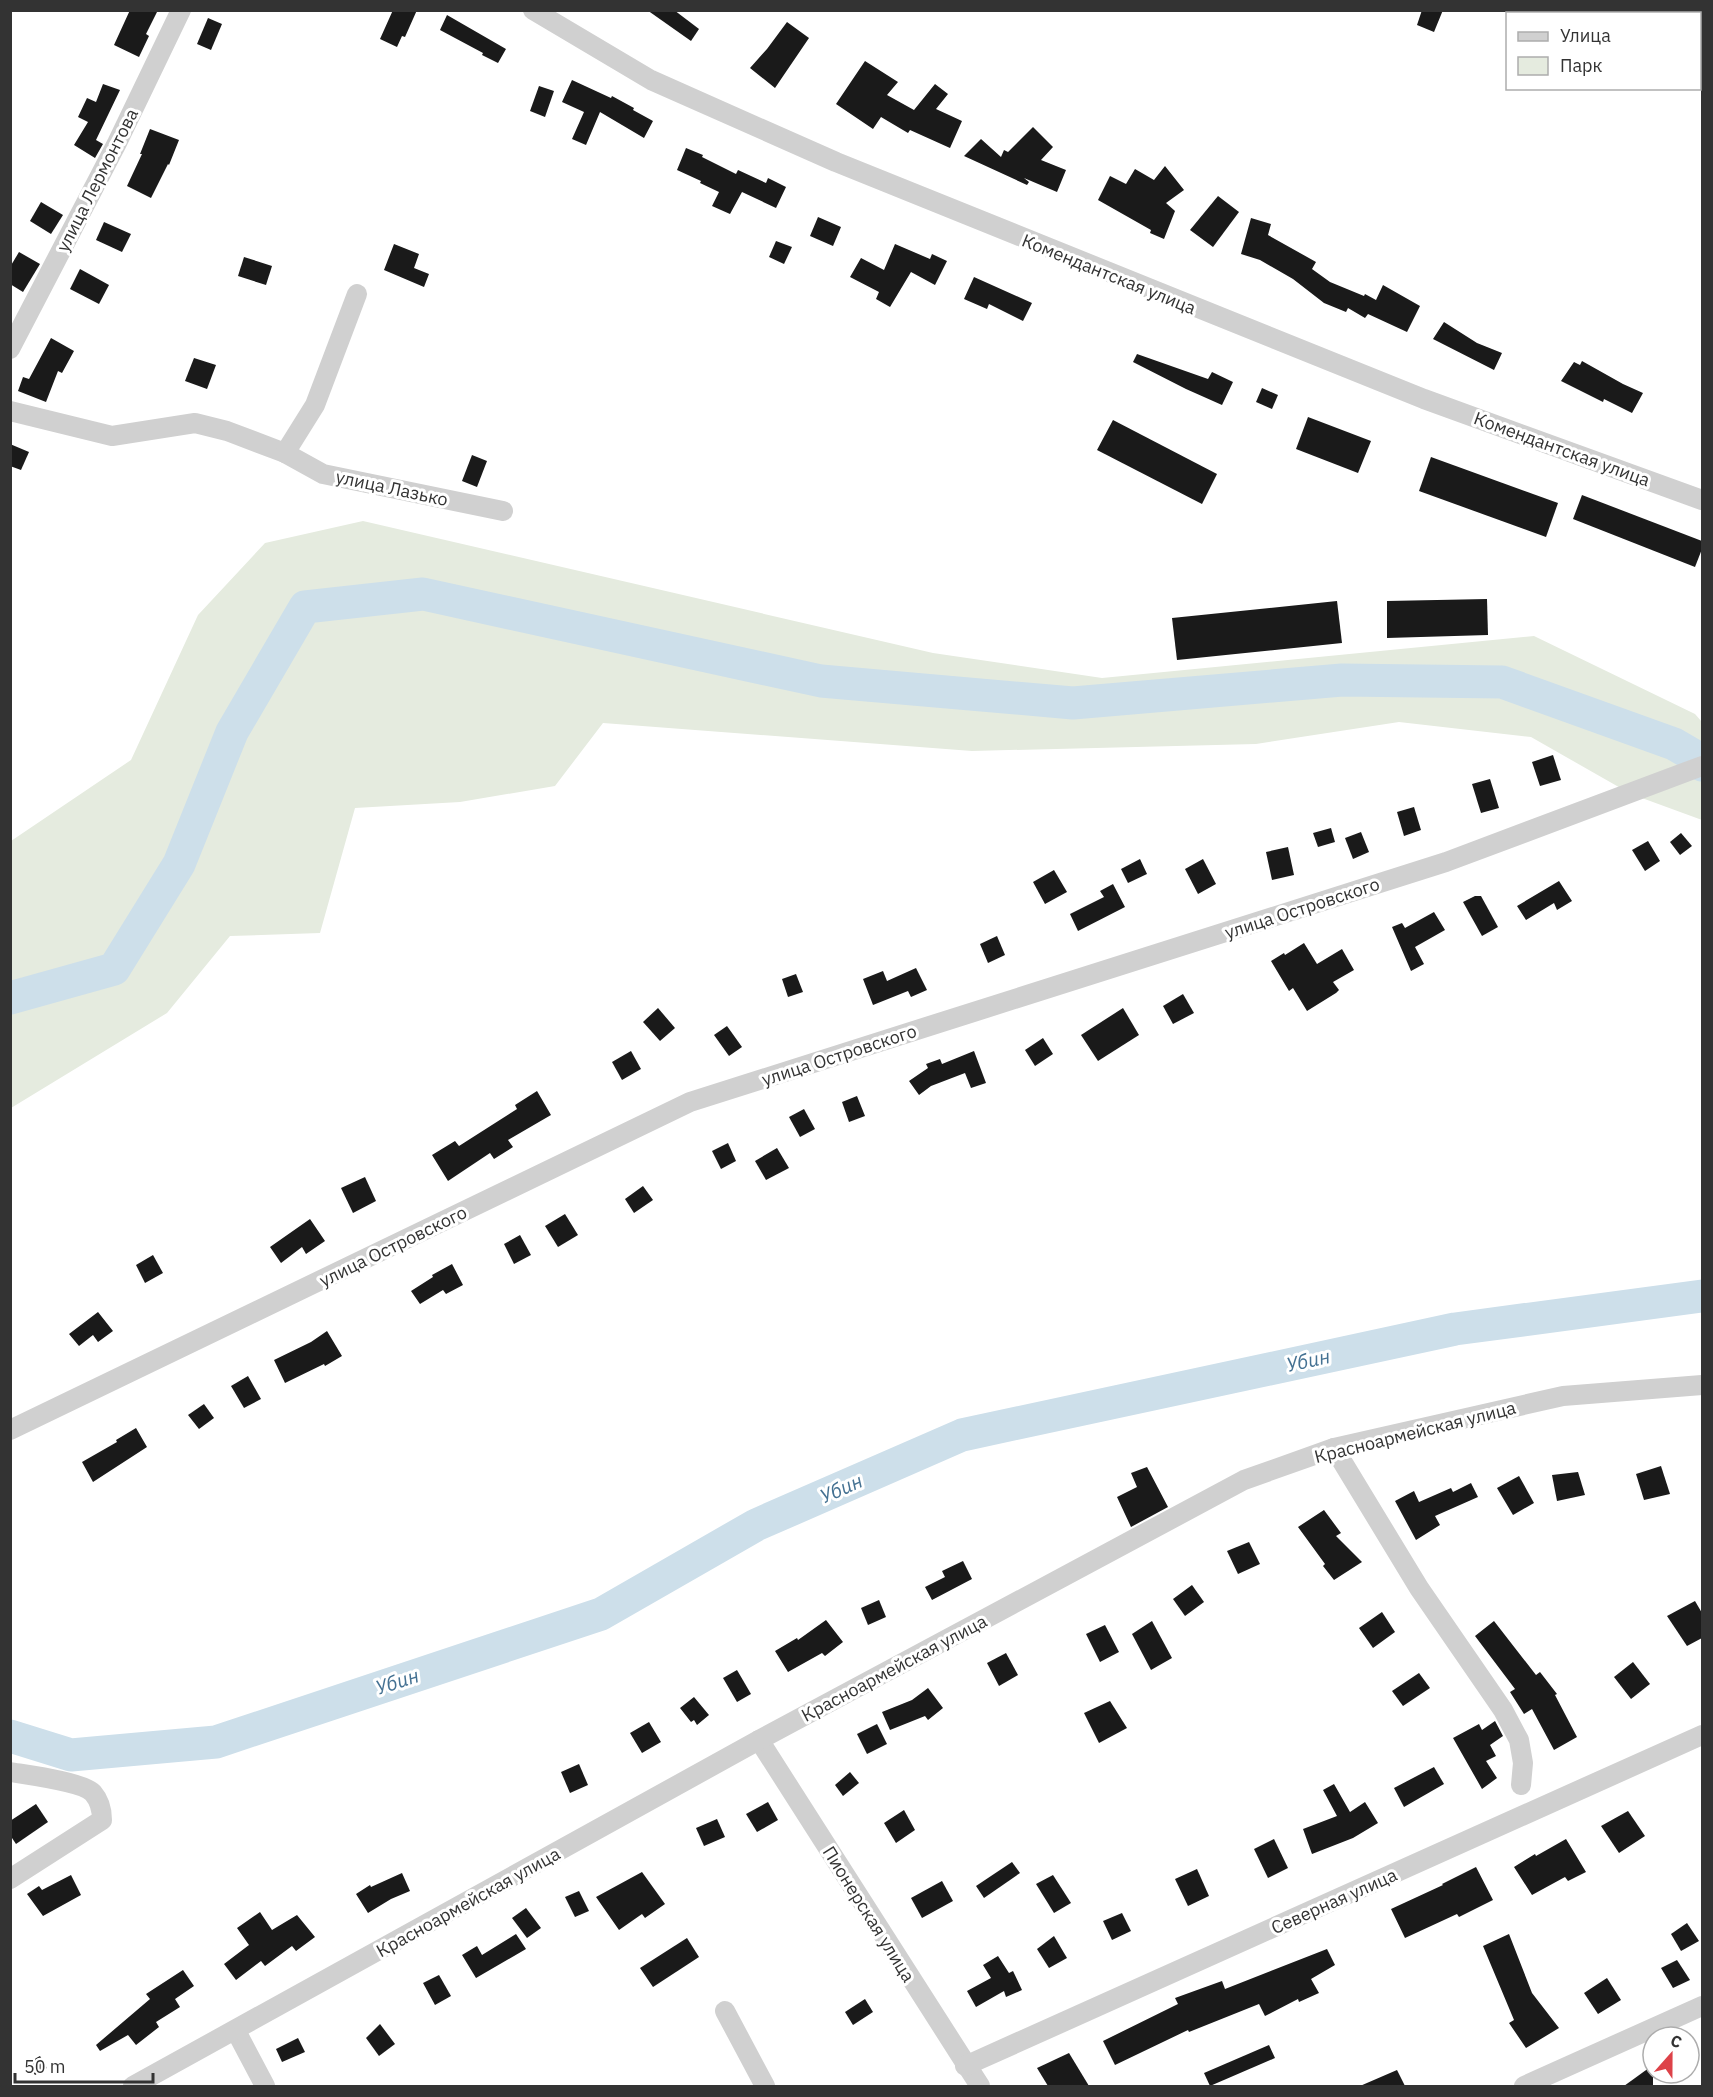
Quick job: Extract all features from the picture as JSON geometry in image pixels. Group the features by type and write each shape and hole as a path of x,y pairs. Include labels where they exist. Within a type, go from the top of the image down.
{"street":[{"name":"улица Лермонтова","path":"10,349 117,143 181,10"},
{"name":"Комендантская улица","path":"533,10 651,80 847,167 1424,399 1702,500"},
{"path":"285,453 315,405 357,294"},
{"name":"улица Лазько","path":"10,411 112,436 195,423 227,431 285,453 323,474 503,511"},
{"name":"улица Островского","path":"10,1430 690,1102 1446,862 1697,769"},
{"name":"Красноармейская улица","path":"133,2086 759,1740 1244,1480 1334,1448 1563,1396 1702,1385"},
{"path":"1334,1448 1419,1588 1503,1710 1519,1740 1523,1763 1521,1785"},
{"name":"Северная улица","path":"965,2066 1702,1735"},
{"name":"Пионерская улица","path":"759,1740 965,2066 980,2086"},
{"path":"10,1772 78,1785 93,1792 102,1809 102,1820 10,1879"},
{"path":"1524,2086 1702,2006"},
{"path":"725,2010 765,2086"},
{"path":"236,2031 265,2086"}],"green space":[{"path":"363,521 933,653 1102,678 1534,636 1695,714 1702,722 1702,820 1631,794 1531,737 1399,722 1256,744 972,751 603,723 555,786 460,802 355,808 320,933 230,936 167,1013 11,1108 11,841 131,760 198,615 265,543"}],"building":[{"path":"130,10 158,10 146,34 149,36 139,57 114,45"},
{"path":"393,10 417,10 405,37 402,36 397,47 380,39"},
{"path":"647,10 674,10 699,29 691,41"},
{"path":"1422,10 1443,10 1434,32 1417,25"},
{"path":"447,15 506,49 498,63 440,30"},
{"path":"208,18 222,24 211,50 197,44"},
{"path":"787,22 809,38 775,88 750,68"},
{"path":"865,61 898,82 887,95 914,110 935,84 948,94 936,109 962,121 950,148 910,130 908,133 881,117 873,129 836,104"},
{"path":"572,80 611,98 612,96 653,121 644,138 600,112 586,145 572,139 584,112 562,102"},
{"path":"103,84 120,90 96,140 103,144 95,158 74,145 88,122 78,117 87,98 96,102"},
{"path":"539,86 554,91 545,117 530,111"},
{"path":"1033,127 1053,147 1041,160 1066,170 1057,192 1024,178 1029,182 1027,185 964,156 981,139 1001,157 1004,150 1008,152"},
{"path":"150,129 179,140 169,165 151,198 127,186 142,154 140,154"},
{"path":"686,148 736,174 738,170 766,183 768,178 786,187 776,208 742,192 730,214 712,206 719,192 677,170"},
{"path":"1165,166 1184,190 1166,203 1175,211 1164,239 1150,233 1151,230 1098,200 1110,176 1126,184 1135,169 1154,180"},
{"path":"1218,196 1239,212 1213,247 1190,230"},
{"path":"41,202 63,215 51,234 30,221"},
{"path":"818,217 841,227 833,246 810,236"},
{"path":"1251,218 1271,224 1268,235 1316,262 1312,269 1330,282 1376,300 1383,285 1420,306 1407,332 1368,314 1365,318 1348,308 1346,312 1324,303 1293,279 1260,260 1241,254"},
{"path":"104,222 131,234 122,252 96,240"},
{"path":"776,241 792,247 784,264 769,257"},
{"path":"394,244 419,254 414,268 429,274 424,287 384,270"},
{"path":"895,244 930,259 932,254 947,261 935,285 911,272 890,307 876,299 879,292 850,277 861,258 884,270"},
{"path":"19,252 40,264 23,292 10,284 10,267"},
{"path":"244,257 272,266 266,285 238,276"},
{"path":"80,269 109,285 99,304 70,289"},
{"path":"974,277 1032,303 1023,321 989,304 987,309 964,299"},
{"path":"1444,322 1477,343 1502,353 1494,370 1433,339"},
{"path":"51,338 74,351 62,373 58,371 46,402 18,391 23,377 29,379"},
{"path":"1137,354 1208,379 1212,372 1233,382 1222,405 1133,362"},
{"path":"194,358 216,365 207,389 185,381"},
{"path":"1582,361 1643,393 1632,413 1604,399 1603,402 1561,381 1574,362 1580,365"},
{"path":"1262,388 1278,395 1272,409 1256,402"},
{"path":"1308,417 1371,441 1358,473 1296,449"},
{"path":"1113,420 1217,474 1202,504 1097,450"},
{"path":"10,444 29,452 21,470 10,466"},
{"path":"472,455 487,461 477,487 462,481"},
{"path":"1431,457 1558,503 1546,537 1419,491"},
{"path":"1582,495 1702,541 1702,549 1695,567 1573,519"},
{"path":"1487,599 1488,635 1387,638 1387,601"},
{"path":"1337,601 1342,643 1177,660 1172,618"},
{"path":"1553,755 1561,780 1540,786 1532,762"},
{"path":"1490,779 1499,808 1481,813 1472,784"},
{"path":"1414,807 1421,830 1404,836 1397,812"},
{"path":"1331,828 1335,842 1318,847 1313,833"},
{"path":"1361,832 1369,852 1353,859 1345,838"},
{"path":"1681,833 1692,846 1680,855 1670,842"},
{"path":"1648,841 1660,861 1645,871 1632,850"},
{"path":"1288,847 1294,875 1272,880 1266,852"},
{"path":"1140,859 1147,874 1128,883 1121,869"},
{"path":"1203,859 1216,884 1198,894 1185,869"},
{"path":"1054,870 1067,892 1045,904 1033,882"},
{"path":"1559,881 1572,901 1557,910 1554,903 1526,920 1517,906"},
{"path":"1113,884 1125,907 1078,931 1070,914 1104,897 1100,891"},
{"path":"1475,896 1481,896 1498,927 1482,936 1463,902"},
{"path":"1434,912 1445,930 1415,947 1424,964 1411,971 1392,927 1402,923 1405,928"},
{"path":"997,936 1005,955 988,963 980,944"},
{"path":"1304,943 1317,964 1342,949 1354,970 1333,982 1339,990 1336,993 1307,1011 1293,988 1289,991 1271,961"},
{"path":"916,968 927,990 911,997 908,991 873,1005 863,979 883,971 887,981"},
{"path":"796,974 803,992 788,997 782,979"},
{"path":"1183,994 1194,1013 1173,1024 1163,1006"},
{"path":"658,1008 675,1028 660,1041 643,1022"},
{"path":"1123,1008 1139,1035 1098,1061 1081,1035"},
{"path":"727,1026 742,1047 729,1056 714,1035"},
{"path":"1043,1038 1053,1054 1035,1066 1025,1050"},
{"path":"631,1051 641,1069 622,1080 612,1062"},
{"path":"974,1051 986,1083 971,1088 965,1073 931,1086 919,1095 909,1081 928,1068 926,1064 940,1059 942,1064"},
{"path":"537,1091 551,1115 508,1140 513,1147 494,1159 490,1153 448,1181 432,1155 455,1141 459,1146 517,1109 515,1105"},
{"path":"857,1096 865,1116 849,1122 842,1102"},
{"path":"804,1109 815,1129 800,1137 789,1117"},
{"path":"728,1143 736,1161 721,1169 712,1151"},
{"path":"777,1148 789,1168 766,1180 755,1161"},
{"path":"365,1177 376,1201 353,1213 341,1188"},
{"path":"643,1186 653,1200 634,1213 625,1199"},
{"path":"565,1214 578,1235 558,1247 545,1226"},
{"path":"310,1219 325,1241 306,1254 302,1247 281,1263 270,1247"},
{"path":"520,1235 531,1255 514,1264 504,1244"},
{"path":"153,1255 163,1273 145,1283 136,1265"},
{"path":"452,1264 463,1285 446,1294 443,1290 420,1304 411,1291 433,1277 432,1275"},
{"path":"98,1312 113,1331 98,1342 93,1335 79,1346 69,1334"},
{"path":"327,1331 342,1356 285,1383 274,1360 311,1342"},
{"path":"248,1376 261,1399 244,1408 231,1386"},
{"path":"204,1404 214,1418 199,1429 188,1415"},
{"path":"136,1428 147,1447 93,1482 82,1462"},
{"path":"1661,1466 1670,1494 1644,1500 1636,1474"},
{"path":"1147,1467 1168,1507 1131,1527 1117,1497 1137,1487 1131,1473"},
{"path":"1578,1472 1585,1495 1557,1501 1552,1475"},
{"path":"1519,1476 1534,1503 1513,1515 1497,1488"},
{"path":"1471,1483 1478,1497 1435,1516 1440,1525 1416,1540 1395,1501 1414,1491 1419,1502 1451,1488 1453,1492"},
{"path":"1324,1510 1341,1533 1336,1536 1362,1562 1334,1580 1298,1527"},
{"path":"1249,1542 1260,1564 1238,1574 1227,1551"},
{"path":"963,1561 972,1579 932,1600 925,1587 945,1577 942,1571"},
{"path":"1192,1585 1204,1602 1185,1616 1173,1599"},
{"path":"879,1600 886,1617 868,1625 861,1608"},
{"path":"1695,1601 1702,1613 1702,1638 1687,1646 1667,1616"},
{"path":"1382,1612 1395,1632 1373,1648 1359,1628"},
{"path":"826,1620 843,1642 825,1656 822,1653 788,1672 775,1651 797,1638 798,1640"},
{"path":"1152,1621 1172,1658 1151,1670 1132,1634"},
{"path":"1494,1621 1536,1675 1540,1672 1557,1694 1555,1695 1577,1737 1554,1750 1532,1709 1524,1714 1510,1692 1515,1689 1475,1636"},
{"path":"1105,1625 1119,1652 1100,1662 1086,1634"},
{"path":"1006,1653 1018,1675 999,1686 987,1663"},
{"path":"1633,1662 1650,1684 1631,1699 1614,1677"},
{"path":"737,1670 751,1694 737,1702 723,1678"},
{"path":"1419,1673 1430,1688 1403,1706 1392,1691"},
{"path":"928,1688 943,1708 928,1720 925,1716 890,1730 882,1712 912,1700"},
{"path":"694,1697 709,1715 697,1725 694,1720 691,1722 680,1708"},
{"path":"1110,1701 1127,1728 1099,1743 1084,1713"},
{"path":"1495,1721 1503,1736 1490,1745 1496,1756 1486,1761 1497,1778 1482,1789 1453,1738 1479,1724 1482,1730"},
{"path":"649,1722 661,1742 642,1753 630,1733"},
{"path":"877,1724 887,1744 867,1754 857,1734"},
{"path":"579,1764 588,1785 570,1793 561,1772"},
{"path":"1434,1767 1444,1784 1404,1807 1394,1788"},
{"path":"850,1772 859,1783 843,1796 835,1785"},
{"path":"1334,1784 1350,1812 1365,1802 1378,1823 1353,1838 1312,1854 1303,1829 1337,1816 1323,1790"},
{"path":"768,1802 778,1820 757,1832 746,1814"},
{"path":"36,1804 48,1822 16,1844 10,1835 10,1821"},
{"path":"904,1810 915,1830 896,1843 884,1823"},
{"path":"1628,1811 1645,1836 1619,1853 1601,1826"},
{"path":"717,1819 725,1837 704,1846 696,1828"},
{"path":"1274,1839 1288,1868 1268,1878 1254,1849"},
{"path":"1566,1839 1586,1872 1568,1881 1565,1877 1532,1895 1514,1867"},
{"path":"1012,1862 1020,1873 984,1898 976,1886"},
{"path":"1476,1867 1493,1900 1459,1917 1457,1914 1405,1938 1391,1909"},
{"path":"1197,1869 1209,1896 1188,1906 1175,1879"},
{"path":"642,1872 665,1904 645,1918 642,1914 619,1930 596,1897"},
{"path":"402,1873 410,1891 368,1913 356,1894 370,1885 371,1887"},
{"path":"71,1875 81,1895 43,1916 27,1894 39,1886 42,1890"},
{"path":"1053,1875 1071,1903 1054,1913 1036,1884"},
{"path":"942,1881 953,1901 922,1918 911,1898"},
{"path":"579,1891 589,1911 575,1917 565,1897"},
{"path":"526,1908 541,1928 527,1938 512,1918"},
{"path":"260,1912 272,1930 297,1915 315,1937 296,1951 292,1946 265,1966 261,1961 236,1980 224,1964 249,1945 237,1928"},
{"path":"1122,1913 1131,1931 1112,1940 1103,1921"},
{"path":"1687,1923 1699,1941 1681,1951 1671,1934"},
{"path":"516,1934 526,1949 476,1978 462,1955 477,1946 482,1955"},
{"path":"1509,1934 1532,1993 1559,2028 1526,2048 1509,2023 1514,2020 1483,1946"},
{"path":"1054,1936 1067,1958 1049,1968 1037,1949"},
{"path":"687,1938 699,1957 653,1987 640,1968"},
{"path":"1327,1949 1335,1965 1311,1979 1319,1993 1299,2002 1298,1999 1265,2016 1259,2004 1189,2032 1188,2030 1115,2065 1103,2041 1178,2004 1175,1998 1222,1981 1225,1989"},
{"path":"998,1956 1009,1973 1013,1971 1022,1990 1006,1997 1004,1991 976,2007 967,1991 991,1978 983,1965"},
{"path":"1677,1960 1690,1980 1673,1988 1661,1968"},
{"path":"183,1970 194,1986 175,1999 180,2007 156,2022 159,2027 136,2045 128,2035 100,2051 96,2045 150,1999 146,1994"},
{"path":"439,1975 451,1996 435,2005 423,1983"},
{"path":"1607,1978 1621,2000 1598,2014 1584,1993"},
{"path":"865,1999 873,2012 853,2025 845,2012"},
{"path":"380,2024 395,2044 379,2056 366,2038"},
{"path":"298,2038 305,2052 282,2062 276,2049"},
{"path":"1269,2045 1275,2058 1210,2086 1204,2073"},
{"path":"1069,2053 1089,2086 1048,2086 1037,2068"},
{"path":"40,2056 47,2068 35,2075 27,2063"},
{"path":"1397,2070 1405,2086 1360,2086"},
{"path":"1641,2074 1641,2085 1653,2085 1653,2086 1624,2086"}],"waterway":[{"path":"10,998 114,969 179,864 232,732 305,607 423,594 821,681 1073,703 1342,680 1502,682 1674,744 1698,758 1702,765"},
{"name":"Убин","path":"10,1736 71,1755 216,1742 601,1614 756,1525 962,1435 1455,1329 1702,1296"}]}
